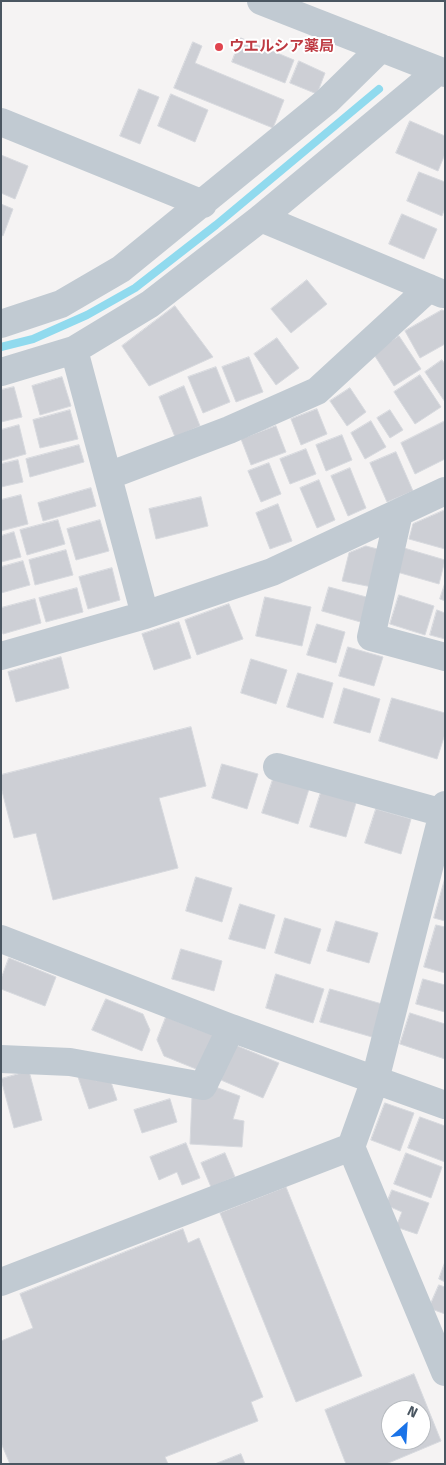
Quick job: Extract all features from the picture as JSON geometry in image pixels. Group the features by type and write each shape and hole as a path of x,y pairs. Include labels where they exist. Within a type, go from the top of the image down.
{"street":[{"path":"1,372 74,350 150,304 261,218 442,72 261,1"},
{"path":"310,1 342,33"},
{"path":"1,324 61,304 121,268 203,204 327,101 381,48"},
{"path":"1,122 203,204"},
{"path":"108,476 229,430 317,391 437,291 261,218"},
{"path":"74,350 145,614"},
{"path":"1,656 145,614 272,572 445,491"},
{"path":"399,513 371,637 445,657"},
{"path":"276,767 444,809 375,1080 351,1147 445,1372"},
{"path":"1,939 231,1028 445,1105"},
{"path":"1,1059 70,1062 203,1086 231,1028"},
{"path":"1,1282 351,1147"}],"building":[{"path":"241,38 294,60 285,83 232,62"},
{"path":"193,42 202,46 195,63 284,100 273,128 174,88"},
{"path":"299,61 325,73 317,94 290,83"},
{"path":"139,89 159,97 140,144 120,136"},
{"path":"171,94 208,110 195,142 158,126"},
{"path":"410,121 445,136 445,154 438,171 396,153"},
{"path":"1,155 28,166 15,199 1,193"},
{"path":"419,172 445,182 445,208 442,216 407,201"},
{"path":"1,204 13,209 3,236 1,235"},
{"path":"402,214 437,229 424,259 389,244"},
{"path":"307,280 327,304 291,333 271,309"},
{"path":"175,306 213,357 149,386 122,346"},
{"path":"442,310 445,311 445,344 420,358 405,331"},
{"path":"399,336 421,369 394,386 373,353"},
{"path":"277,338 299,368 276,385 254,354"},
{"path":"249,357 263,392 236,402 222,367"},
{"path":"442,360 445,364 445,402 425,372"},
{"path":"216,367 230,402 203,413 188,377"},
{"path":"420,375 441,407 415,424 394,392"},
{"path":"62,377 71,406 40,415 32,386"},
{"path":"184,386 200,426 175,437 159,397"},
{"path":"14,387 22,417 1,422 1,390"},
{"path":"350,388 366,412 347,426 330,401"},
{"path":"317,409 327,434 301,445 291,419"},
{"path":"70,410 78,439 40,448 33,420"},
{"path":"390,410 403,430 390,438 377,418"},
{"path":"371,421 386,447 365,459 351,433"},
{"path":"445,421 445,459 415,474 401,443"},
{"path":"19,425 26,454 1,461 1,430"},
{"path":"276,426 286,452 251,465 241,439"},
{"path":"342,435 352,460 326,471 316,445"},
{"path":"79,445 84,462 30,477 26,459"},
{"path":"306,449 316,474 290,484 280,459"},
{"path":"396,452 413,491 387,502 370,463"},
{"path":"18,460 23,482 1,487 1,464"},
{"path":"269,463 281,494 261,502 248,471"},
{"path":"350,468 366,508 348,516 331,476"},
{"path":"319,480 335,520 317,528 300,488"},
{"path":"91,488 96,506 43,521 38,503"},
{"path":"21,495 28,524 1,531 1,500"},
{"path":"201,497 208,526 156,539 149,509"},
{"path":"278,504 292,541 270,549 256,513"},
{"path":"445,510 445,549 409,539 413,524"},
{"path":"58,520 65,544 27,555 20,530"},
{"path":"100,520 109,551 76,560 67,529"},
{"path":"14,532 21,557 1,562 1,536"},
{"path":"366,546 381,550 372,587 342,581 349,553"},
{"path":"404,548 445,560 439,584 397,572"},
{"path":"66,550 73,575 35,585 29,560"},
{"path":"23,561 30,585 1,593 1,567"},
{"path":"112,568 120,600 88,609 79,577"},
{"path":"445,583 445,601 440,599"},
{"path":"329,587 370,598 364,623 322,611"},
{"path":"77,588 83,612 46,622 39,598"},
{"path":"399,595 434,606 425,635 390,624"},
{"path":"265,597 311,607 302,646 256,636"},
{"path":"35,599 41,623 3,634 1,608"},
{"path":"229,604 243,639 197,655 185,620"},
{"path":"437,610 445,613 445,639 430,635"},
{"path":"179,622 191,658 154,670 142,634"},
{"path":"317,624 345,632 336,663 307,655"},
{"path":"348,647 383,657 374,686 339,676"},
{"path":"61,657 69,688 16,702 8,672"},
{"path":"251,659 287,670 276,704 241,693"},
{"path":"298,673 333,683 323,718 287,707"},
{"path":"344,688 380,699 370,733 334,723"},
{"path":"392,698 445,713 445,734 437,759 379,741"},
{"path":"191,727 206,786 159,798 178,868 53,900 36,833 14,838 1,787 1,775"},
{"path":"222,764 258,774 247,809 212,798"},
{"path":"273,779 309,789 298,824 262,813"},
{"path":"321,792 356,803 346,837 310,827"},
{"path":"376,809 411,819 401,854 365,843"},
{"path":"196,877 232,888 222,922 186,911"},
{"path":"445,878 445,921 434,918"},
{"path":"240,904 275,915 265,949 229,939"},
{"path":"285,918 321,929 310,964 275,953"},
{"path":"336,921 378,933 369,963 327,951"},
{"path":"436,925 445,927 445,973 424,967"},
{"path":"181,949 222,961 214,991 172,979"},
{"path":"9,958 56,977 45,1006 1,989 1,979"},
{"path":"276,974 324,989 313,1023 266,1008"},
{"path":"423,979 445,985 445,1012 416,1004"},
{"path":"330,989 382,1004 372,1037 320,1022"},
{"path":"106,999 143,1014 150,1030 142,1051 92,1030"},
{"path":"410,1013 445,1024 445,1059 400,1044"},
{"path":"166,1017 215,1036 201,1071 164,1056 157,1040"},
{"path":"235,1045 279,1063 263,1098 221,1080"},
{"path":"29,1071 42,1120 14,1128 1,1079"},
{"path":"92,1072 96,1081 109,1076 117,1100 89,1109 78,1077"},
{"path":"210,1085 240,1096 233,1119 244,1121 242,1147 190,1144 192,1096"},
{"path":"170,1099 177,1122 142,1133 134,1110"},
{"path":"385,1103 414,1113 400,1151 371,1140"},
{"path":"420,1117 445,1126 445,1162 408,1148"},
{"path":"186,1143 200,1178 182,1185 177,1172 159,1180 150,1157"},
{"path":"225,1153 235,1177 211,1187 201,1163"},
{"path":"406,1153 442,1167 431,1198 394,1184"},
{"path":"286,1187 362,1376 296,1402 220,1213"},
{"path":"392,1190 429,1203 417,1234 396,1227 402,1212 386,1205"},
{"path":"183,1229 188,1243 199,1238 263,1397 251,1402 258,1421 165,1457 168,1464 10,1464 1,1443 1,1341 33,1328 20,1294"},
{"path":"445,1262 445,1282 439,1279"},
{"path":"439,1285 445,1287 445,1314 429,1308"},
{"path":"414,1374 424,1400 381,1400 381,1450 419,1450 386,1464 346,1464 325,1410"},
{"path":"431,1416 441,1441 431,1445"},
{"path":"241,1454 245,1464 215,1464"}],"waterway":[{"path":"1,347 33,339 87,315 135,288 216,225 379,89"}],"place":[{"name":"ウエルシア薬局","path":"219,47"}]}
